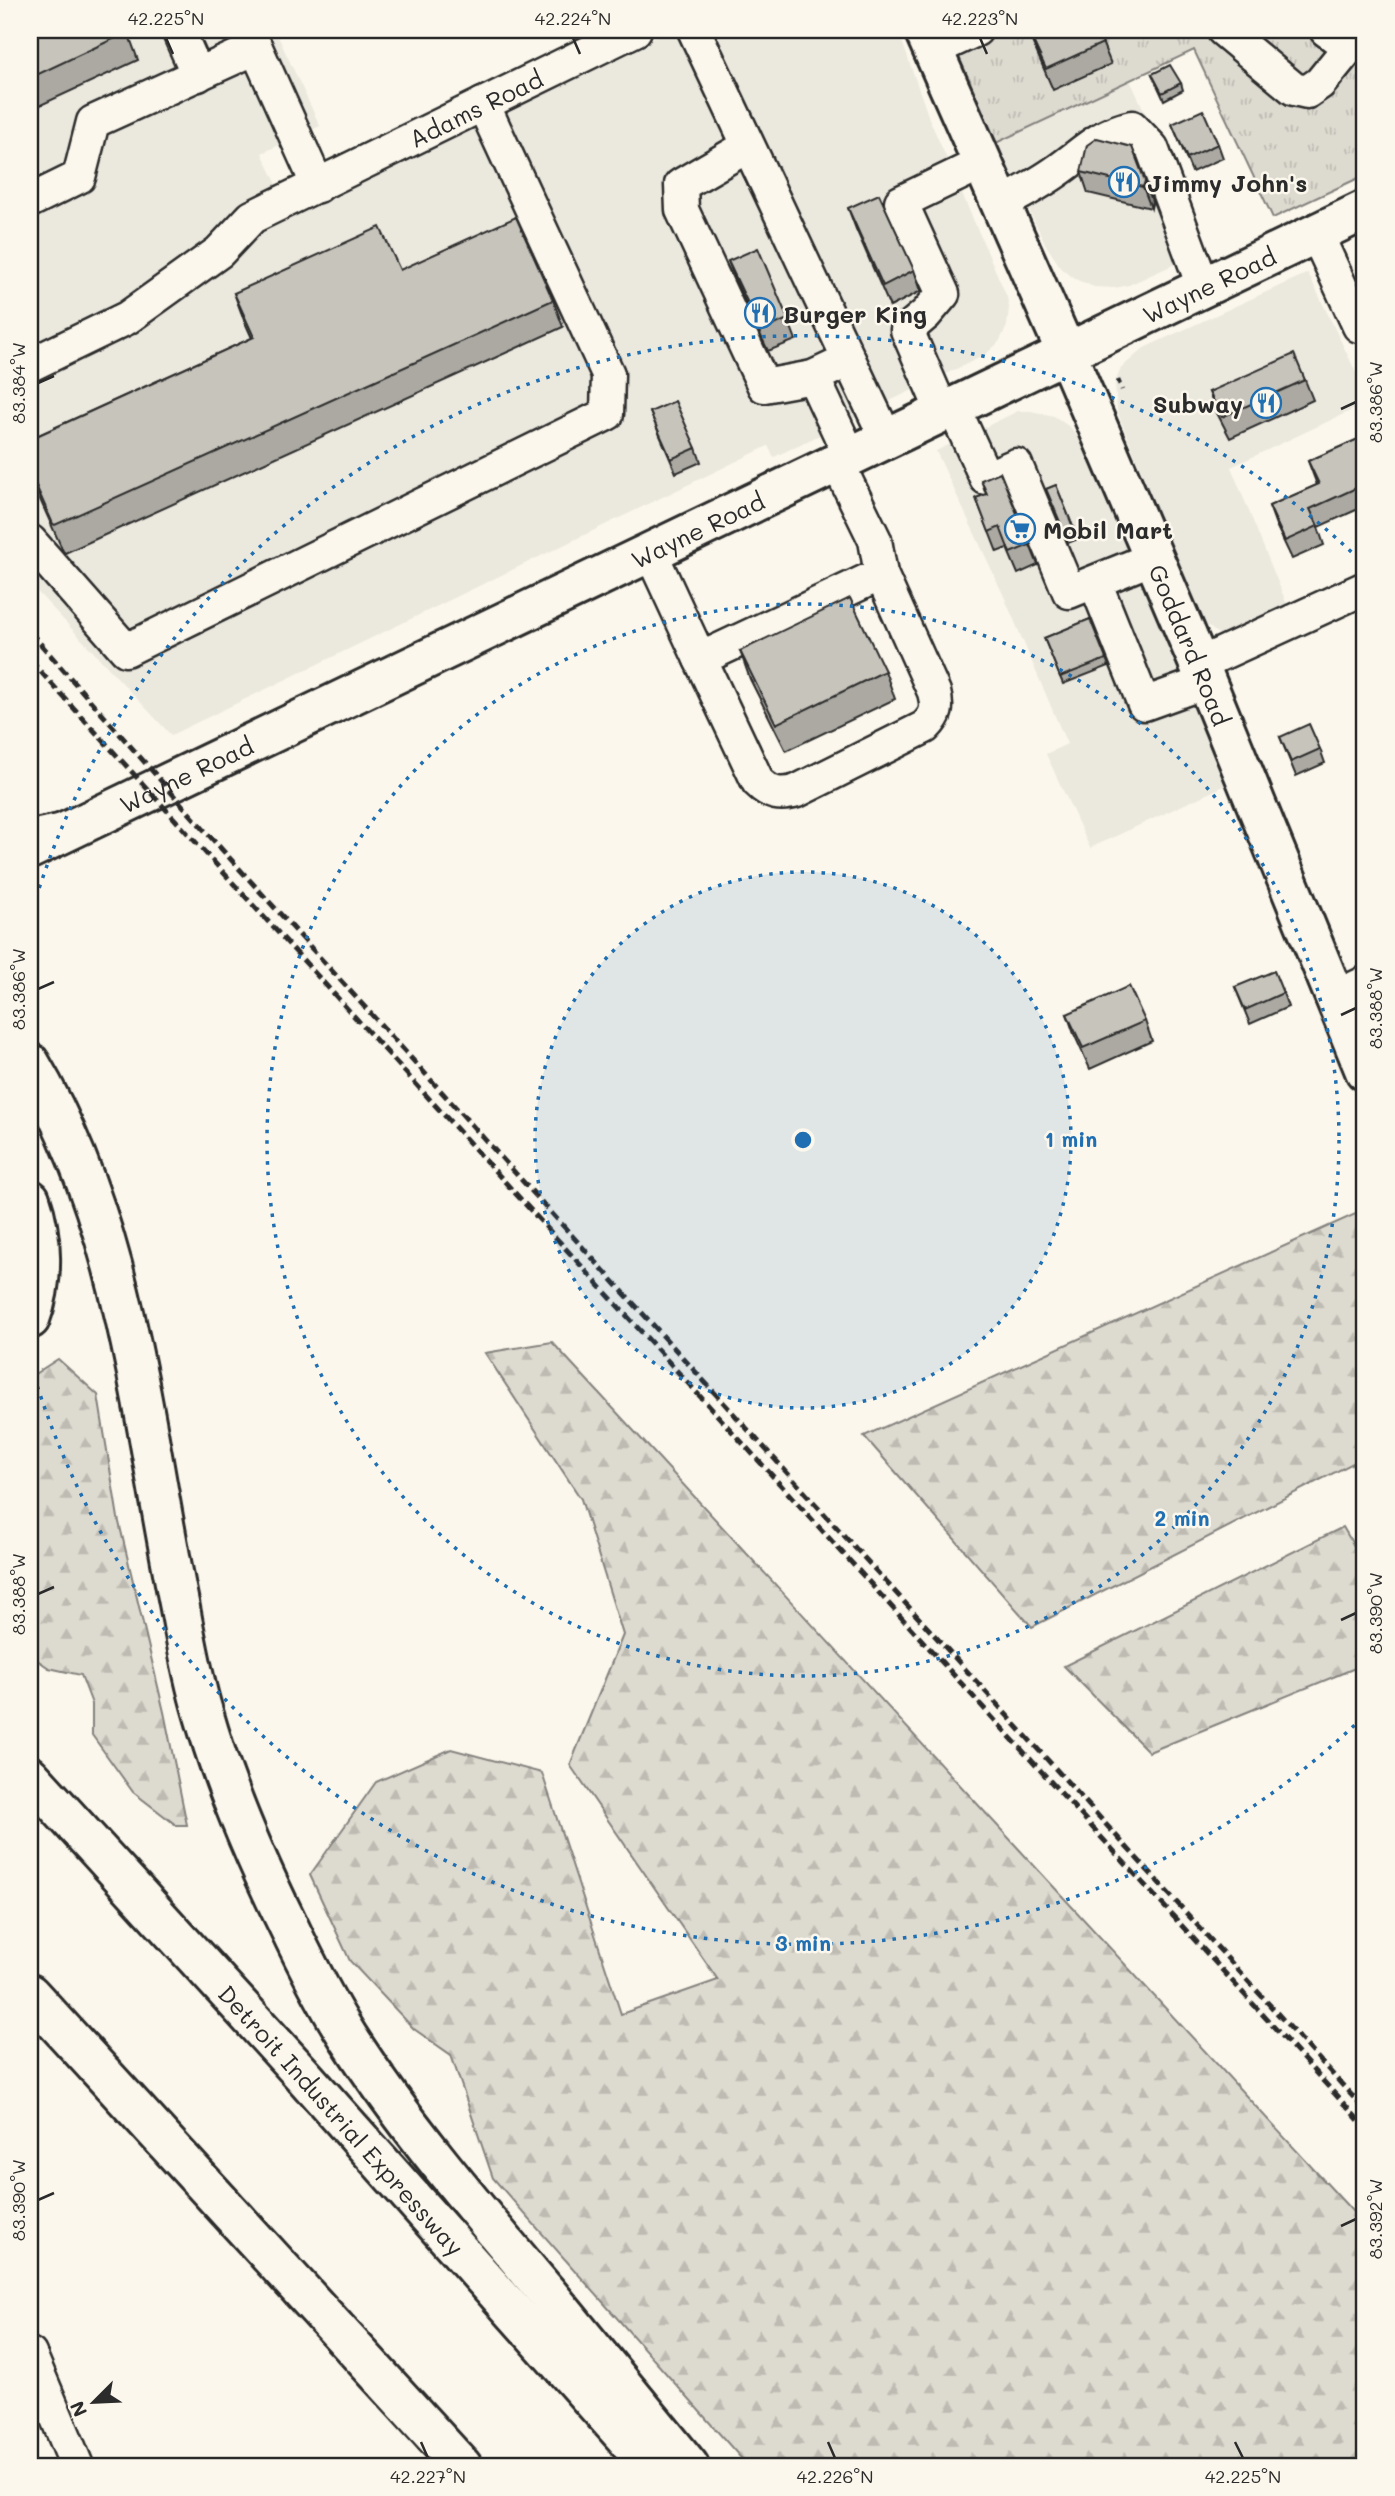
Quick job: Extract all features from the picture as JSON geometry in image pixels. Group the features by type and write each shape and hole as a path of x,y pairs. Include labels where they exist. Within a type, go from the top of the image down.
{"main road":[{"name":"Goddard Road","path":"929,40 1066,352 1202,673 1350,990 1365,1071"},
{"name":"Wayne Road","path":"40,841 1365,209"},
{"path":"30,1063 69,1140 95,1204 113,1266 202,1709 226,1786 259,1868 302,1955 346,2034 391,2101 446,2173 689,2466"},
{"path":"30,1199 40,1245 40,1275 30,1319"},
{"name":"Detroit Industrial Expressway","path":"30,1776 292,2063 651,2466"},
{"path":"30,1994 463,2466"}],"street":[{"path":"178,30 198,75"},
{"name":"Adams Road","path":"30,365 127,318 219,252 252,218 635,30"},
{"path":"694,30 886,438"},
{"path":"929,40 976,30"},
{"path":"1223,30 1294,89 1307,92 1320,83 1346,35"},
{"path":"30,201 79,177 93,122 198,75 252,39 318,186"},
{"path":"30,541 126,650 607,414 608,374 483,104"},
{"path":"1000,205 1058,171 1089,145 1119,130 1132,127 1152,148 1203,286"},
{"path":"748,146 681,185 682,209 764,386 813,377 849,360"},
{"path":"982,163 901,202 943,294 926,314 907,330 986,478 1016,465 1069,592 1153,558"},
{"path":"1316,233 1359,326"},
{"path":"650,551 758,782 766,790 782,795 797,791 926,727 935,718 938,706 933,692 881,574 875,540 813,377"},
{"path":"700,659 881,574"},
{"path":"1095,582 1143,704 1365,588"},
{"path":"30,2354 77,2466"}],"path":[{"path":"1118,380 1122,390"}],"shaded area":[{"path":"30,30 275,30 320,126 262,153 291,214 596,63 670,30 898,30 929,118 1007,297 1007,326 999,342 985,355 774,457 768,446 171,735 30,584"},
{"path":"1130,80 1208,249 1129,285 1115,288 1094,287 1075,279 1061,268 1046,245 996,143"},
{"path":"1308,273 1365,391 1365,404 1231,467 1290,612 1236,634 1221,636 1205,624 1198,611 1117,411 1115,383 1121,368 1144,348"},
{"path":"1018,411 1054,416 1071,428 1081,442 1118,521 1226,785 1090,848 1046,754 1067,744 1003,594 936,451"}],"green space":[{"path":"943,30 1365,30 1365,175 1273,218 1194,50 996,143"},
{"path":"1362,1211 1365,1219 1365,1457 1032,1627 864,1436"},
{"path":"552,1342 1365,2225 1365,2466 748,2466 493,2178 451,2055 414,2029 350,1961 310,1875 376,1782 451,1749 542,1773 621,2014 718,1980 570,1765 623,1635 581,1499 485,1353"},
{"path":"58,1359 98,1395 118,1518 164,1712 187,1825 176,1825 133,1792 92,1735 92,1704 81,1675 49,1668 30,1655 30,1377"},
{"path":"1343,1527 1365,1565 1365,1664 1149,1752 1064,1666"}],"building":[{"path":"30,30 127,30 128,32 30,78"},
{"path":"1028,30 1097,30 1103,43 1046,69"},
{"path":"1170,65 1181,83 1162,93 1152,74"},
{"path":"1203,110 1218,144 1187,158 1172,124"},
{"path":"1097,138 1132,147 1145,181 1143,187 1081,172 1087,145"},
{"path":"879,194 914,270 883,286 848,208"},
{"path":"516,217 553,300 53,524 30,472 30,439 254,337 234,293 380,227 400,270"},
{"path":"758,248 788,319 761,331 728,261"},
{"path":"1294,354 1305,380 1222,417 1209,392"},
{"path":"675,401 696,448 671,459 650,412"},
{"path":"1365,436 1365,484 1310,509 1318,526 1285,541 1269,506 1319,484 1308,461"},
{"path":"1000,472 1030,545 1010,553 1000,527 989,532 976,498 987,494 981,480"},
{"path":"1056,485 1075,532 1066,536 1046,489"},
{"path":"850,598 885,671 776,724 740,651"},
{"path":"1090,619 1106,659 1060,677 1044,638"},
{"path":"1309,724 1320,749 1291,762 1280,737"},
{"path":"1274,971 1283,993 1245,1010 1235,987"},
{"path":"1129,986 1145,1021 1083,1048 1067,1014"}],"railway":[{"path":"30,632 206,832 1365,2110"},
{"path":"30,660 1365,2127"}],"place":[{"name":"Jimmy John's","path":"1124,182"},
{"name":"Burger King","path":"760,313"},
{"name":"Subway","path":"1266,403"},
{"name":"Mobil Mart","path":"1020,529"}]}
